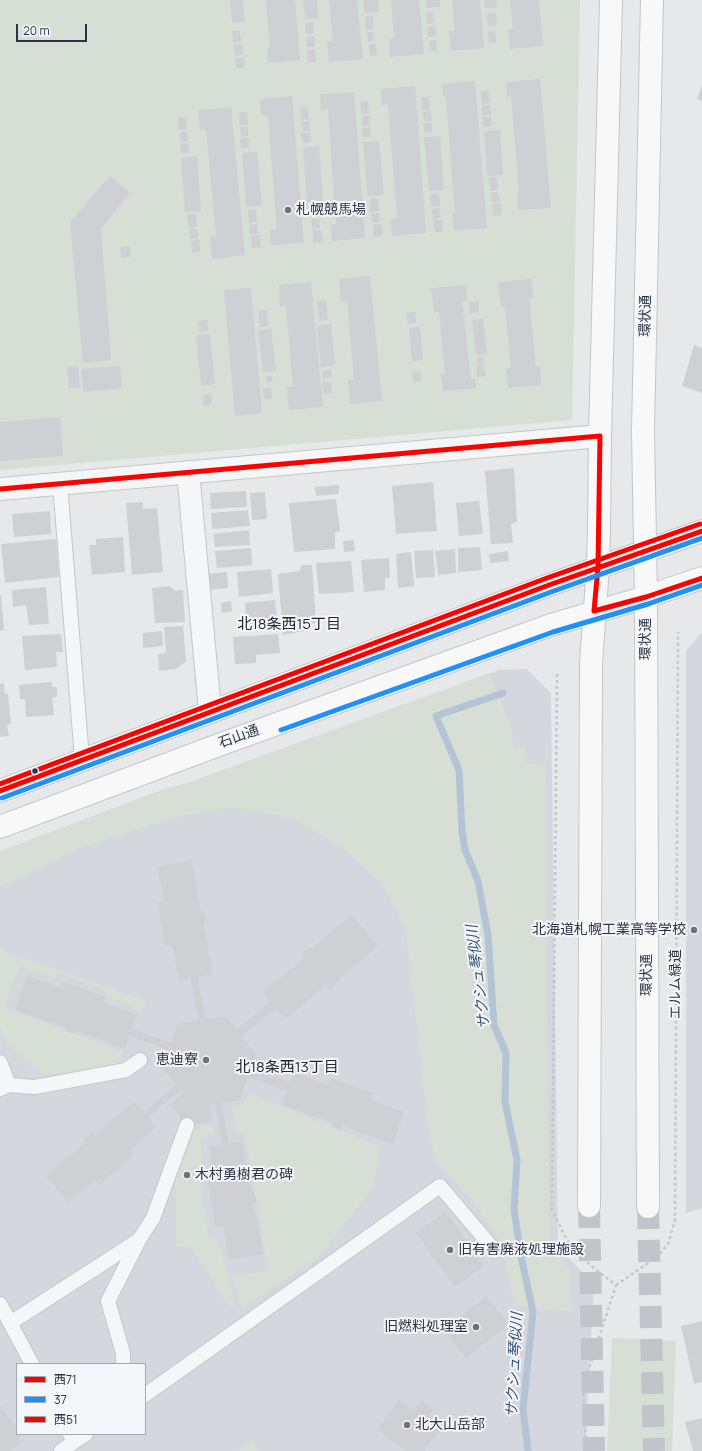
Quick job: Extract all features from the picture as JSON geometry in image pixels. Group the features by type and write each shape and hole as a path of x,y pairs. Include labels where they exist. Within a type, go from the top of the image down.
{"main road":[{"path":"589,1206 590,663 598,567 611,0"},
{"name":"環状通","path":"648,1207 644,432 652,0"},
{"path":"0,790 598,567 702,531"},
{"name":"石山通","path":"0,827 216,746 551,625 594,611 646,597 702,578"}],"street":[{"path":"0,489 600,436"},
{"path":"188,472 210,711"}],"lane":[{"path":"60,484 82,759"},
{"path":"0,1062 5,1087 35,1087 126,1070 140,1060"},
{"path":"123,1363 123,1353 108,1301 139,1240 153,1218 187,1125"},
{"path":"146,1394 440,1186 495,1251"},
{"path":"10,1323 139,1240"},
{"path":"0,1304 31,1363"},
{"path":"62,1451 72,1438 82,1435"}],"path":[{"name":"エルム緑道","path":"616,1285 657,1257 668,1244 675,1220 678,632"}],"shaded area":[{"name":"札幌競馬場","path":"0,0 580,0 572,420 0,470"},
{"name":"北海道札幌工業高等学校","path":"702,632 702,1208 686,1213 686,651"},
{"path":"527,669 551,693 558,1247 594,1284 585,1451 0,1451 0,858 499,670"},
{"path":"490,673 512,730 513,749 525,747 526,763 546,764 549,1241 571,1274 572,1312 515,1306 501,1243 471,1199 436,1162 429,1134 405,926 382,885 341,846 291,818 233,807 177,817 85,846 0,887 0,851 162,790 187,783"},
{"path":"0,947 11,954 148,1001 140,1010 107,997 108,991 58,973 56,978 20,966 4,1007 125,1052 115,1064 43,1076 6,1043 0,1027"},
{"path":"251,1094 379,1146 374,1186 320,1256 242,1309 232,1275 268,1271 245,1136 235,1129 232,1108 242,1105"},
{"path":"212,1125 214,1133 200,1138 203,1172 199,1178 209,1238 218,1239 236,1307 230,1308 192,1248 176,1246 176,1171 189,1129"},
{"path":"612,1338 676,1341 672,1451 607,1451"},
{"path":"252,1441 259,1451 239,1451"}],"building":[{"path":"230,0 243,0 245,22 232,23"},
{"path":"266,0 295,0 300,60 268,63 267,47 270,47"},
{"path":"303,0 317,0 318,18 305,19"},
{"path":"329,0 357,0 363,59 329,62 327,42 333,41"},
{"path":"363,0 378,0 379,12 364,13"},
{"path":"391,0 419,0 424,54 390,57 389,39 394,38"},
{"path":"426,0 440,0 440,7 427,8"},
{"path":"452,0 480,0 484,48 451,51 449,31 455,31"},
{"path":"484,0 496,0 497,7 485,8"},
{"path":"510,0 539,0 543,46 510,49 508,29 513,29"},
{"path":"433,12 434,23 427,24 426,13"},
{"path":"487,13 496,13 497,25 488,26"},
{"path":"373,15 374,29 366,30 365,16"},
{"path":"313,22 314,34 306,34 305,23"},
{"path":"435,26 436,37 428,37 427,27"},
{"path":"232,31 240,31 241,42 233,42"},
{"path":"495,31 496,43 489,43 487,32"},
{"path":"367,32 373,32 374,41 368,41"},
{"path":"314,36 315,47 307,47 307,37"},
{"path":"436,40 437,51 430,51 429,41"},
{"path":"242,44 243,55 235,56 234,45"},
{"path":"369,44 376,44 377,55 370,56"},
{"path":"315,49 317,62 308,63 307,50"},
{"path":"244,57 245,68 236,68 235,58"},
{"path":"540,79 551,208 518,210 517,192 519,192 511,96 507,97 506,82"},
{"path":"475,81 487,228 454,230 452,213 455,213 446,97 443,97 442,84"},
{"path":"702,85 702,101 697,99"},
{"path":"415,86 426,233 392,236 391,219 397,218 388,104 382,105 381,89"},
{"path":"481,91 489,91 490,103 482,104"},
{"path":"354,92 365,238 332,241 331,224 336,224 328,109 321,110 320,94"},
{"path":"292,96 304,243 271,245 270,229 277,229 268,115 261,115 260,99"},
{"path":"422,97 429,97 430,109 422,110"},
{"path":"368,101 369,114 362,114 360,102"},
{"path":"490,105 491,115 483,115 482,106"},
{"path":"231,107 245,255 212,259 210,237 216,236 206,130 200,130 198,110"},
{"path":"300,107 308,107 309,119 301,120"},
{"path":"431,111 432,121 424,121 423,112"},
{"path":"247,112 248,125 240,126 239,113"},
{"path":"362,116 370,116 370,125 362,126"},
{"path":"186,117 187,130 179,130 178,118"},
{"path":"482,117 491,117 492,126 483,127"},
{"path":"309,121 310,131 303,132 301,122"},
{"path":"423,123 431,123 432,132 424,133"},
{"path":"240,127 248,127 248,136 241,137"},
{"path":"370,127 371,137 362,137 362,128"},
{"path":"500,130 503,175 487,176 484,131"},
{"path":"187,131 188,141 181,142 180,132"},
{"path":"301,133 310,133 311,142 303,143"},
{"path":"440,136 444,190 429,191 424,137"},
{"path":"249,138 249,148 241,148 240,139"},
{"path":"379,141 384,195 368,196 363,142"},
{"path":"188,143 189,153 181,153 180,144"},
{"path":"319,146 323,201 307,202 303,148"},
{"path":"257,152 262,206 246,207 242,153"},
{"path":"197,156 201,211 185,212 181,158"},
{"path":"110,176 130,193 101,229 111,360 83,363 70,222"},
{"path":"497,177 498,190 490,191 489,178"},
{"path":"498,192 500,202 491,202 491,193"},
{"path":"430,194 439,194 440,206 431,207"},
{"path":"378,198 379,211 370,212 370,199"},
{"path":"501,203 502,215 493,216 492,204"},
{"path":"309,204 318,204 319,217 311,217"},
{"path":"440,208 441,218 433,219 432,209"},
{"path":"256,209 257,222 249,223 248,210"},
{"path":"379,213 380,222 372,223 371,214"},
{"path":"196,214 197,227 189,228 187,215"},
{"path":"311,219 319,219 320,228 312,229"},
{"path":"433,220 442,220 443,232 435,232"},
{"path":"257,224 258,234 250,234 249,225"},
{"path":"382,224 382,236 373,237 373,225"},
{"path":"189,229 197,229 198,238 190,239"},
{"path":"313,230 321,230 323,242 313,243"},
{"path":"260,235 261,247 252,248 251,236"},
{"path":"199,240 200,252 192,253 191,241"},
{"path":"130,246 131,257 121,258 120,247"},
{"path":"370,276 382,401 350,404 348,380 354,380 347,301 341,302 339,279"},
{"path":"531,279 533,298 529,298 536,367 540,366 541,385 508,388 506,369 511,368 505,307 501,307 498,282"},
{"path":"311,282 323,407 289,410 287,387 293,387 286,306 280,307 279,285"},
{"path":"466,285 467,300 462,301 471,379 475,379 476,388 443,391 441,374 445,374 439,312 434,313 431,288"},
{"path":"251,288 262,413 235,416 224,290"},
{"path":"326,300 328,320 319,321 317,302"},
{"path":"478,301 479,312 470,313 469,302"},
{"path":"258,310 267,310 268,326 260,327"},
{"path":"415,312 416,323 408,324 406,313"},
{"path":"483,319 487,354 476,355 472,320"},
{"path":"207,320 208,331 199,332 198,321"},
{"path":"331,324 335,365 321,367 317,326"},
{"path":"420,327 423,360 412,361 409,328"},
{"path":"271,329 276,371 263,372 258,330"},
{"path":"210,334 215,384 201,386 196,335"},
{"path":"694,345 702,348 702,393 682,386"},
{"path":"483,356 484,364 477,365 477,357"},
{"path":"484,365 486,376 477,377 476,366"},
{"path":"78,366 80,387 69,388 67,367"},
{"path":"120,366 122,388 84,392 81,369"},
{"path":"331,370 332,377 323,379 322,371"},
{"path":"412,371 420,371 422,381 413,382"},
{"path":"266,376 272,376 273,382 266,382"},
{"path":"331,382 332,393 324,394 322,383"},
{"path":"263,388 271,388 272,399 264,399"},
{"path":"211,394 212,405 204,406 203,395"},
{"path":"60,417 63,456 0,461 0,422"},
{"path":"514,468 517,522 511,524 513,543 491,544 485,471"},
{"path":"433,482 437,531 396,534 392,486"},
{"path":"339,485 339,494 316,496 315,487"},
{"path":"246,491 247,507 211,509 210,493"},
{"path":"265,492 267,519 252,520 250,493"},
{"path":"336,499 340,531 335,532 335,549 294,552 289,503"},
{"path":"479,501 483,534 459,536 456,503"},
{"path":"143,502 143,509 157,508 163,572 132,575 126,503"},
{"path":"248,510 250,526 212,529 211,513"},
{"path":"50,511 51,534 14,537 12,514"},
{"path":"249,530 250,545 215,547 213,534"},
{"path":"123,537 125,572 92,575 89,545 96,545 96,539"},
{"path":"56,539 59,577 5,583 1,544"},
{"path":"354,540 355,551 344,552 343,541"},
{"path":"480,547 482,570 458,572 458,548"},
{"path":"251,548 252,565 217,568 215,551"},
{"path":"455,549 456,573 438,575 435,551"},
{"path":"433,550 435,577 416,578 414,551"},
{"path":"508,551 509,561 490,563 489,554"},
{"path":"411,552 414,586 398,588 396,554"},
{"path":"389,558 390,578 385,578 385,590 364,592 361,560"},
{"path":"351,561 354,592 319,594 316,563"},
{"path":"301,565 312,565 316,623 303,625 304,631 283,635 278,574 300,571"},
{"path":"271,569 273,593 239,597 237,572"},
{"path":"227,572 228,588 210,590 208,574"},
{"path":"170,586 175,591 183,590 185,622 155,623 152,588"},
{"path":"46,587 49,624 29,625 26,605 13,607 12,590"},
{"path":"0,595 4,630 0,631"},
{"path":"275,600 278,627 247,630 245,603"},
{"path":"231,601 232,611 222,613 221,603"},
{"path":"183,626 186,662 176,669 159,671 158,654 166,653 164,627"},
{"path":"162,631 163,646 143,648 143,633"},
{"path":"61,634 63,652 56,652 57,667 25,670 22,636"},
{"path":"278,634 280,653 256,655 256,663 235,664 233,637"},
{"path":"52,682 52,687 57,687 57,697 52,698 54,715 26,717 25,699 20,699 19,685"},
{"path":"4,683 4,693 8,694 11,724 7,725 9,736 0,737 0,684"},
{"name":"恵迪寮","path":"192,860 201,912 204,911 206,922 203,922 213,974 198,977 206,1019 226,1016 237,1029 271,1002 263,992 304,958 301,954 309,947 311,949 352,915 378,946 338,980 339,981 330,989 326,985 286,1019 276,1008 241,1036 256,1054 251,1068 290,1082 294,1072 328,1085 330,1078 374,1094 371,1100 404,1112 393,1144 343,1126 342,1130 332,1126 333,1123 282,1105 287,1091 248,1077 240,1100 222,1103 228,1143 242,1141 251,1191 254,1190 257,1203 254,1203 263,1254 229,1260 223,1225 215,1227 208,1182 215,1181 209,1146 222,1144 215,1104 210,1105 212,1121 187,1125 170,1104 183,1093 181,1090 148,1117 156,1127 130,1150 134,1155 99,1185 95,1180 68,1202 46,1176 86,1142 84,1140 93,1132 95,1135 135,1101 144,1112 176,1085 162,1068 156,1066 162,1050 168,1053 169,1050 130,1036 125,1049 76,1031 75,1034 64,1030 65,1027 15,1010 27,976 61,988 63,982 106,997 104,1003 137,1015 132,1029 171,1043 178,1024 198,1020 190,978 179,981 172,945 165,946 158,902 164,901 157,867"},
{"name":"旧有害廃液処理施設","path":"446,1212 484,1266 455,1287 416,1233"},
{"name":"旧燃料処理室","path":"486,1296 509,1324 466,1358 443,1330"},
{"path":"702,1321 702,1382 694,1384 681,1326"},
{"name":"北大山岳部","path":"399,1400 413,1411 421,1400 434,1410 427,1421 440,1430 424,1451 406,1451 377,1430"},
{"path":"0,1405 16,1427 16,1435 22,1435 17,1438 21,1443 10,1451 0,1451"},
{"path":"702,1418 702,1451 693,1451 685,1422"}],"waterway":[{"name":"サクシュ琴似川","path":"503,693 436,716 459,770 462,831 465,850 478,881 488,935 494,1025 506,1053 505,1102 517,1160 514,1209 521,1256 533,1312 523,1409 528,1451"}],"tunnel":[{"path":"589,1206 594,1451"},
{"path":"648,1207 654,1451"}],"transit line":[{"name":"西71","path":"0,489 600,436 598,567 594,611 646,597 702,578"},
{"name":"西51","path":"0,784 547,578 700,524"},
{"name":"西71","path":"0,791 549,585 702,531"},
{"name":"37","path":"2,798 551,592 702,538"},
{"name":"37","path":"281,730 553,632 648,604 702,585"}],"place":[{"name":"札幌競馬場","path":"288,210"},
{"name":"北海道札幌工業高等学校","path":"694,930"},
{"name":"恵迪寮","path":"206,1060"},
{"name":"木村勇樹君の碑","path":"187,1175"},
{"name":"旧有害廃液処理施設","path":"450,1250"},
{"name":"旧燃料処理室","path":"476,1327"},
{"name":"北大山岳部","path":"407,1425"}],"district":[{"name":"北18条西15丁目","path":"289,625"},
{"name":"北18条西13丁目","path":"287,1068"}]}
